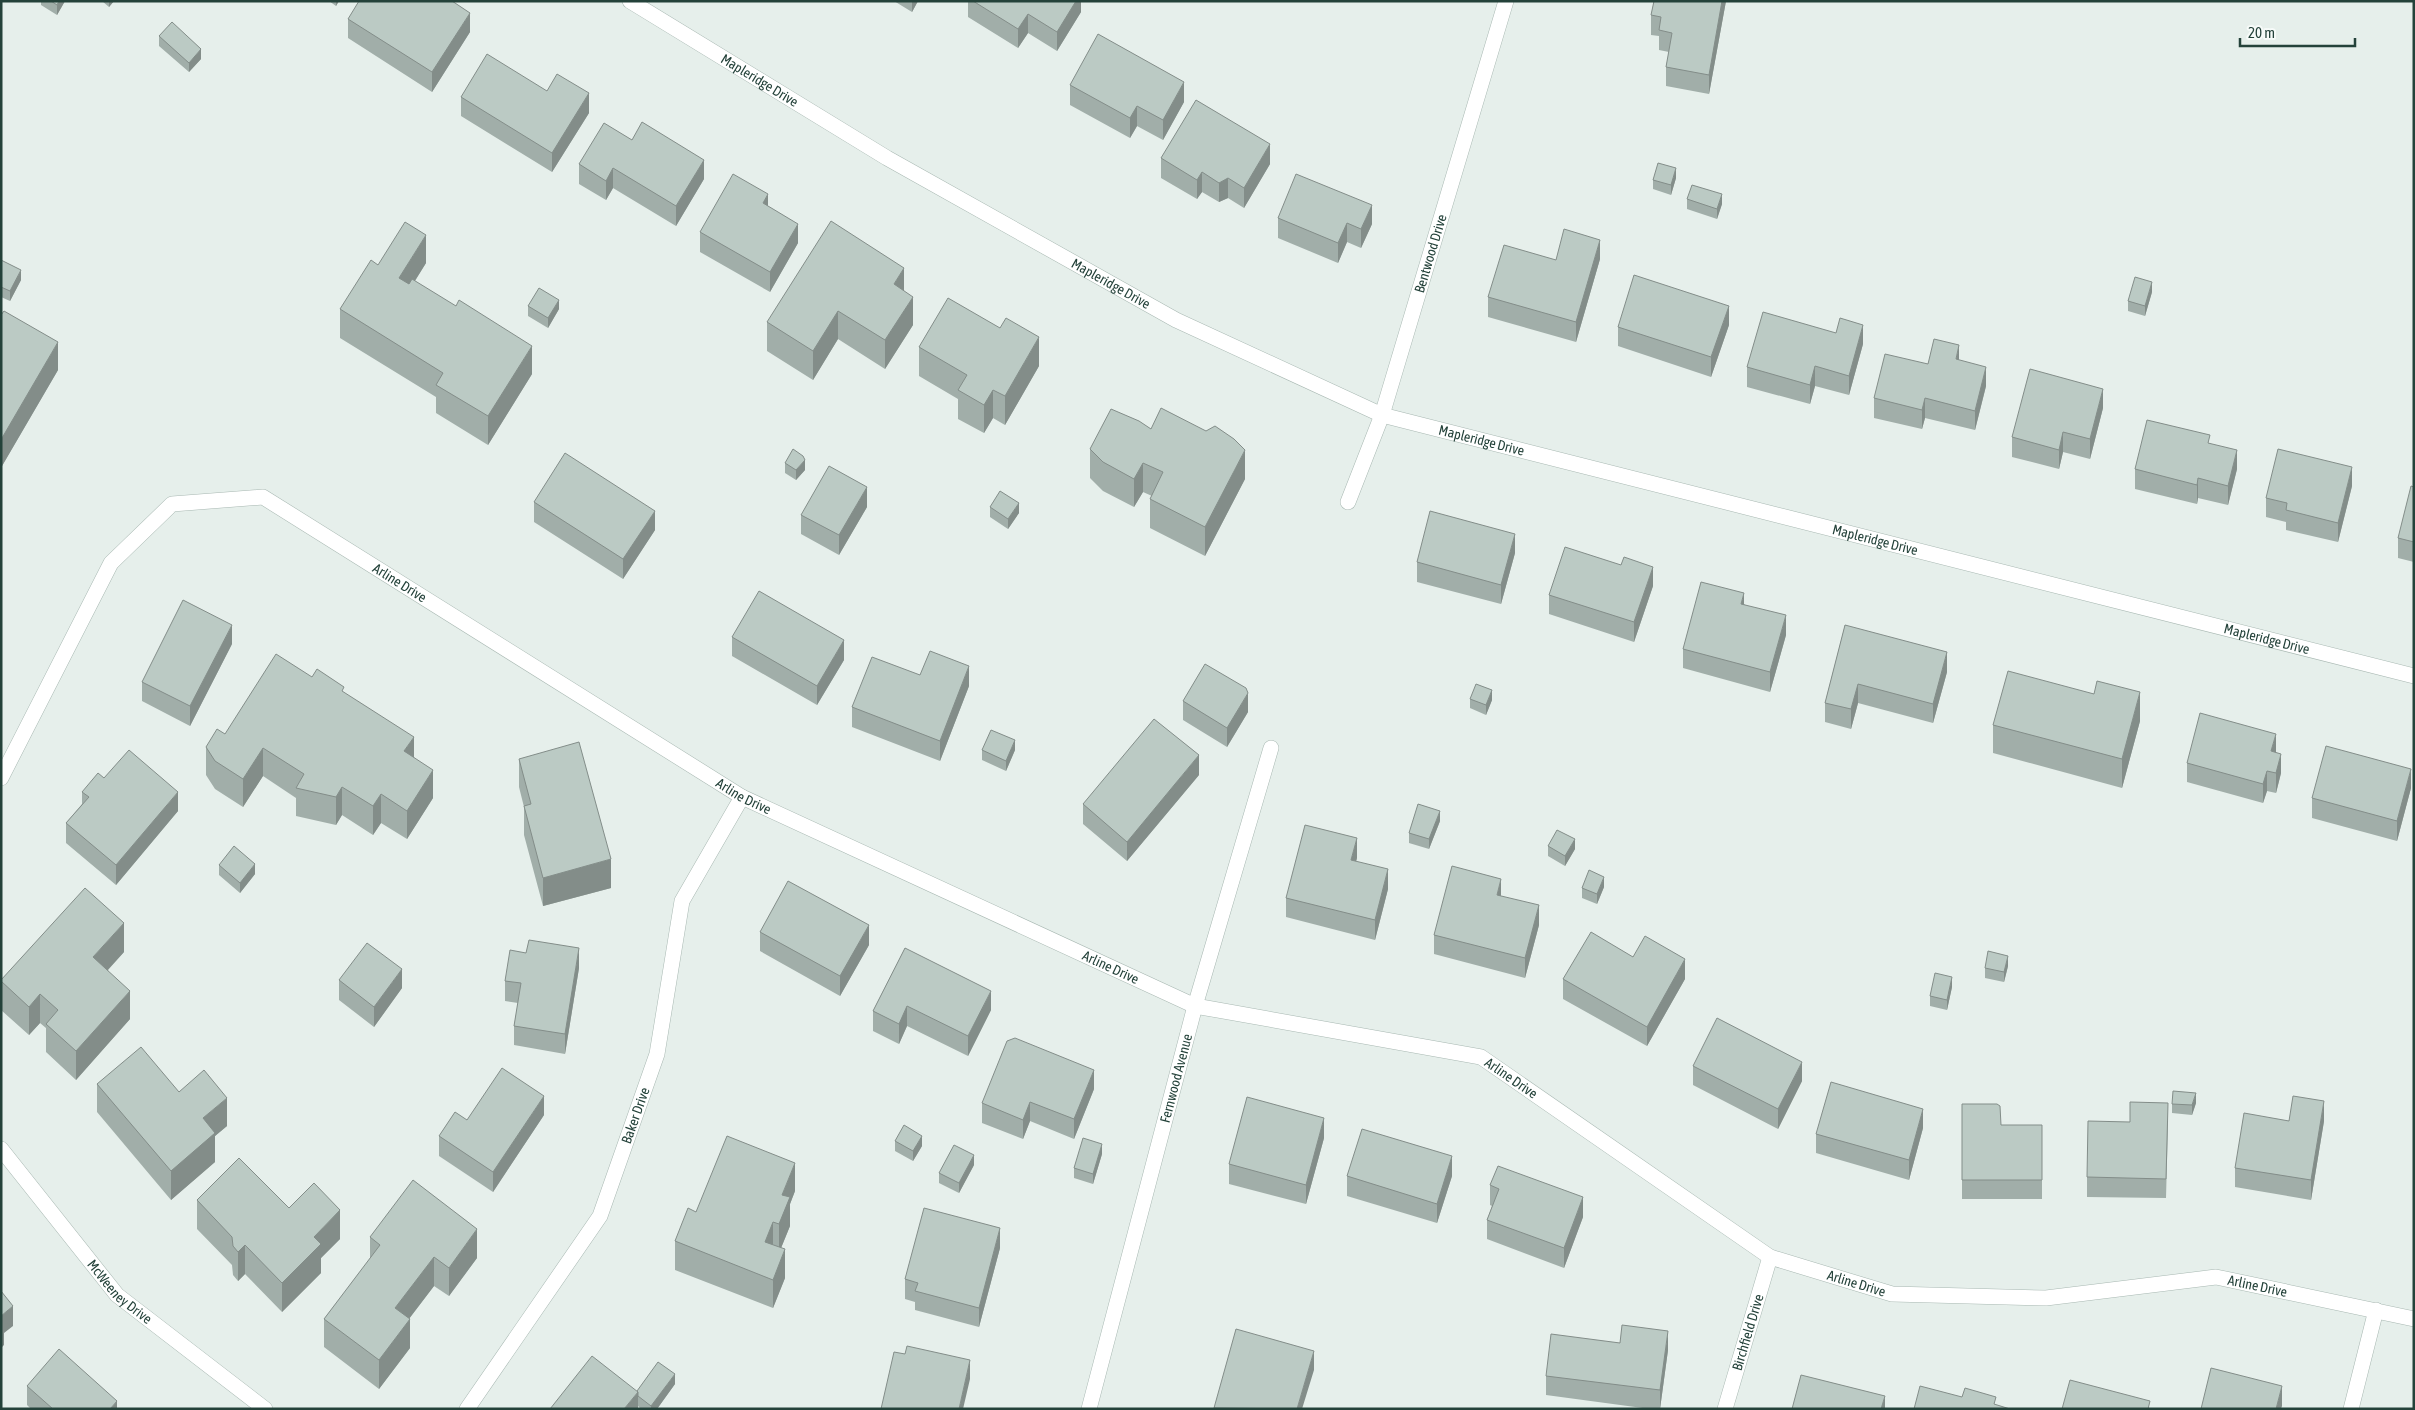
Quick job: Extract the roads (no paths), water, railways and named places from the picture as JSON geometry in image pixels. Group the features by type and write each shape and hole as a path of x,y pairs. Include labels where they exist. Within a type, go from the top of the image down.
{"street":[{"name":"Mapleridge Drive","path":"630,1 887,158 1176,320 1382,415 2414,676"},
{"name":"Bentwood Drive","path":"1348,502 1382,415 1506,1"},
{"name":"Arline Drive","path":"1,778 111,563 172,504 263,497 742,797 1195,1006 1481,1057 1770,1257 1892,1294 2046,1298 2216,1277 2414,1319"},
{"name":"Fernwood Avenue","path":"1089,1409 1195,1006 1271,748"},
{"name":"Baker Drive","path":"467,1409 600,1216 657,1054 682,901 742,797"},
{"name":"McWeeney Drive","path":"1,1149 118,1295 265,1409"},
{"name":"Birchfield Drive","path":"1725,1409 1770,1257"},
{"path":"2351,1409 2376,1310"}]}
